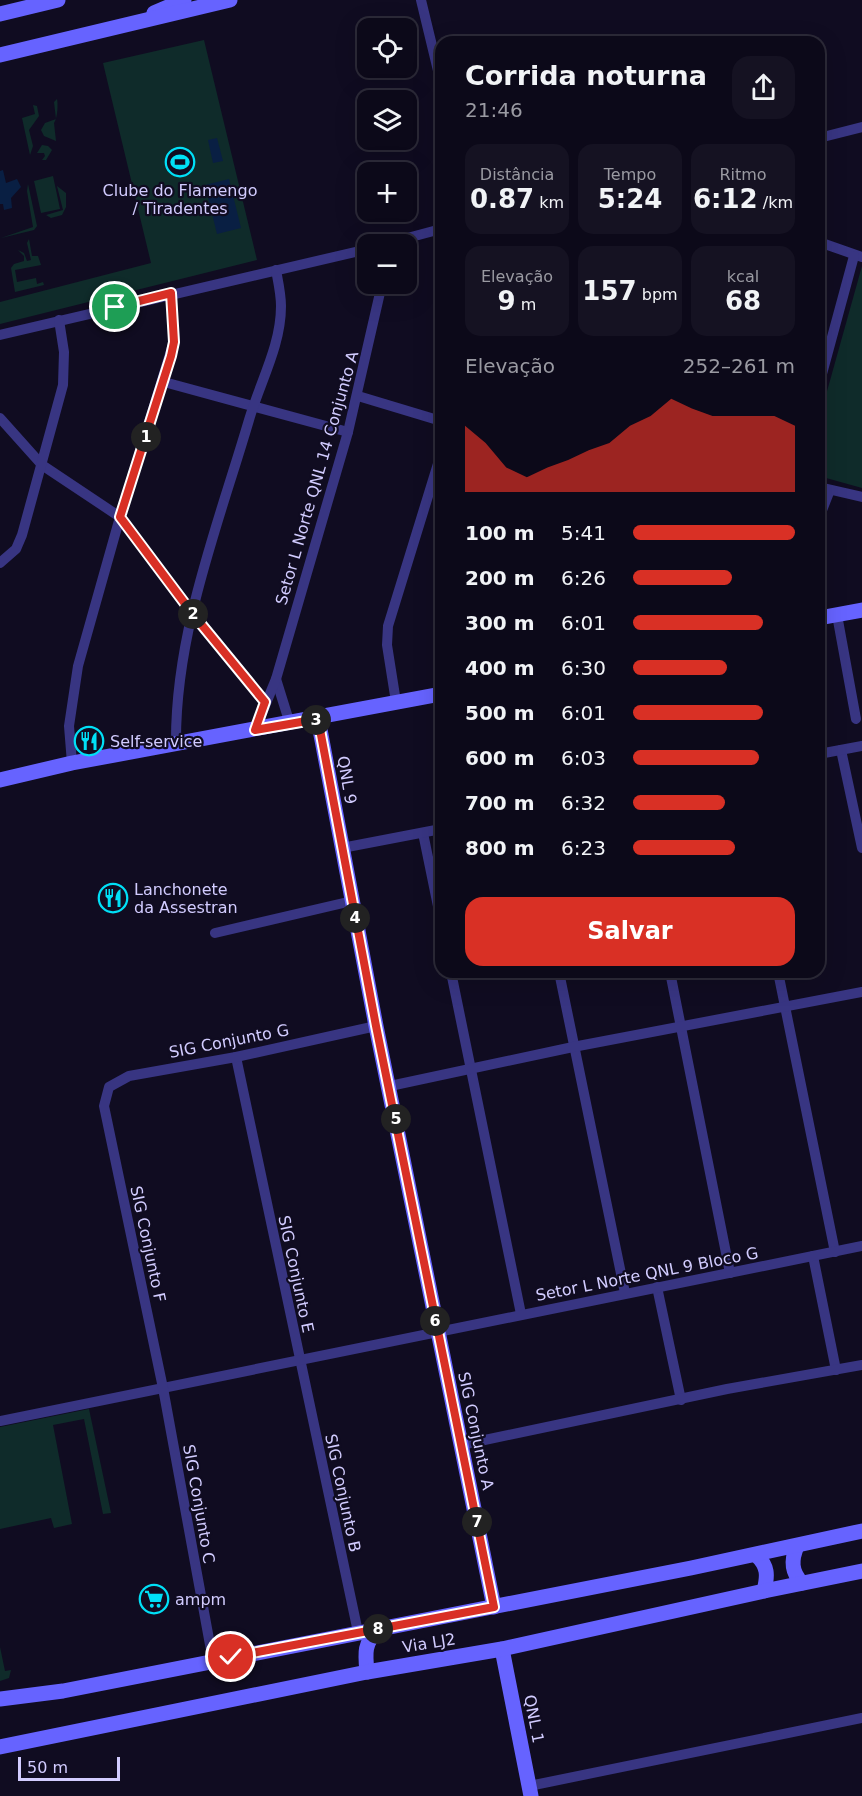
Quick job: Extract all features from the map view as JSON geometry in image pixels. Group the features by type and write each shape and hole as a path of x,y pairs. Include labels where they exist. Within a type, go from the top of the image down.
{"main road":[{"path":"0,14 58,0"},
{"path":"139,22 172,3 184,0"},
{"path":"0,54 230,0"},
{"path":"825,617 862,610"},
{"path":"0,780 72,764 435,695"},
{"name":"QNL 9","path":"318,719 376,1026 390,1086"},
{"name":"SIG Conjunto A","path":"390,1086 437,1332 494,1607"},
{"name":"Via LJ2","path":"0,1699 53,1693 756,1555 862,1531"},
{"path":"797,1546 794,1554 794,1570 802,1583"},
{"path":"756,1555 763,1561 767,1570 764,1591"},
{"name":"Via LJ2","path":"0,1747 367,1672 502,1649 862,1571"},
{"path":"367,1672 364,1650 368,1640 378,1629"},
{"name":"QNL 1","path":"502,1649 530,1791"}],"street":[{"path":"421,0 435,59"},
{"path":"825,136 862,127"},
{"path":"417,236 435,232"},
{"path":"825,244 858,256 825,365"},
{"path":"0,335 171,293 357,252"},
{"path":"176,744 177,692 192,613 253,406 273,353 280,322 281,303 276,270"},
{"path":"72,764 69,726 72,696 120,517 164,382 174,342 171,293"},
{"name":"Setor L Norte QNL 14 Conjunto A","path":"255,730 276,679 348,432 380,294"},
{"path":"0,563 16,549 22,535 63,385 64,352 59,320"},
{"path":"164,382 348,432"},
{"path":"358,396 435,419"},
{"path":"0,418 42,465 120,517 192,613 265,702"},
{"path":"396,702 387,645 388,626 435,473"},
{"path":"825,488 862,497"},
{"path":"837,615 856,719"},
{"path":"276,679 290,724"},
{"path":"825,753 862,746"},
{"path":"841,750 862,848"},
{"path":"342,848 435,830"},
{"path":"423,833 435,892"},
{"path":"215,933 352,901"},
{"path":"453,978 521,1314"},
{"path":"560,978 625,1293"},
{"path":"671,978 729,1273"},
{"path":"779,978 835,1251"},
{"path":"390,1086 573,1047 862,992"},
{"name":"SIG Conjunto G","path":"105,1106 109,1087 129,1076 236,1057 376,1026"},
{"name":"SIG Conjunto E","path":"236,1057 299,1361"},
{"name":"SIG Conjunto F","path":"105,1106 163,1388"},
{"name":"Setor L Norte QNL 9 Bloco G","path":"299,1361 862,1246"},
{"path":"813,1256 836,1370"},
{"path":"657,1287 681,1400"},
{"path":"0,1421 299,1361"},
{"name":"SIG Conjunto B","path":"299,1361 358,1632"},
{"path":"461,1444 862,1365"},
{"name":"SIG Conjunto C","path":"163,1388 213,1661"},
{"path":"530,1791 862,1718"}],"green space":[{"name":"Clube do Flamengo / Tiradentes","path":"204,40 257,260 0,324 0,302 151,263 103,63"},
{"path":"57,99 57,110 56,118 54,102"},
{"path":"33,105 37,106 39,116 29,130 33,146 30,155 22,118 35,114"},
{"path":"56,119 54,123 56,141 44,136 41,130 45,123"},
{"path":"42,145 52,150 46,160 42,160 44,153 37,153"},
{"path":"53,176 60,209 41,213 34,181"},
{"path":"28,184 37,226 34,230 1,238 33,227 27,191"},
{"path":"57,186 66,193 66,207 62,215 51,218 46,215 63,210"},
{"path":"29,239 32,256 38,256 41,265 15,270 17,282 36,278 37,284 43,282 44,285 15,292 11,268 14,264 24,261 24,256 18,250 24,253 27,261 31,260 27,243"},
{"path":"862,266 862,488 825,478 825,399"},
{"path":"89,1409 111,1513 103,1514 84,1419 53,1425 72,1524 54,1528 51,1518 0,1529 0,1427"},
{"path":"0,1647 5,1671 11,1670 9,1678 0,1681"}],"water":[{"path":"217,138 223,161 213,163 208,140"},
{"path":"3,170 6,183 17,179 21,187 11,198 12,208 4,210 3,204 0,204 0,171"},
{"path":"229,179 241,228 217,234 205,185"}],"place":[{"name":"Clube do Flamengo / Tiradentes","path":"180,162"},
{"name":"Self-service","path":"89,741"},
{"name":"Lanchonete da Assestran","path":"113,898"},
{"name":"ampm","path":"154,1599"}],"route":[{"path":"115,307 171,293 174,325 174,342 164,382 120,517 192,613 265,702 255,730 318,719 376,1026 494,1607 231,1657"}]}
